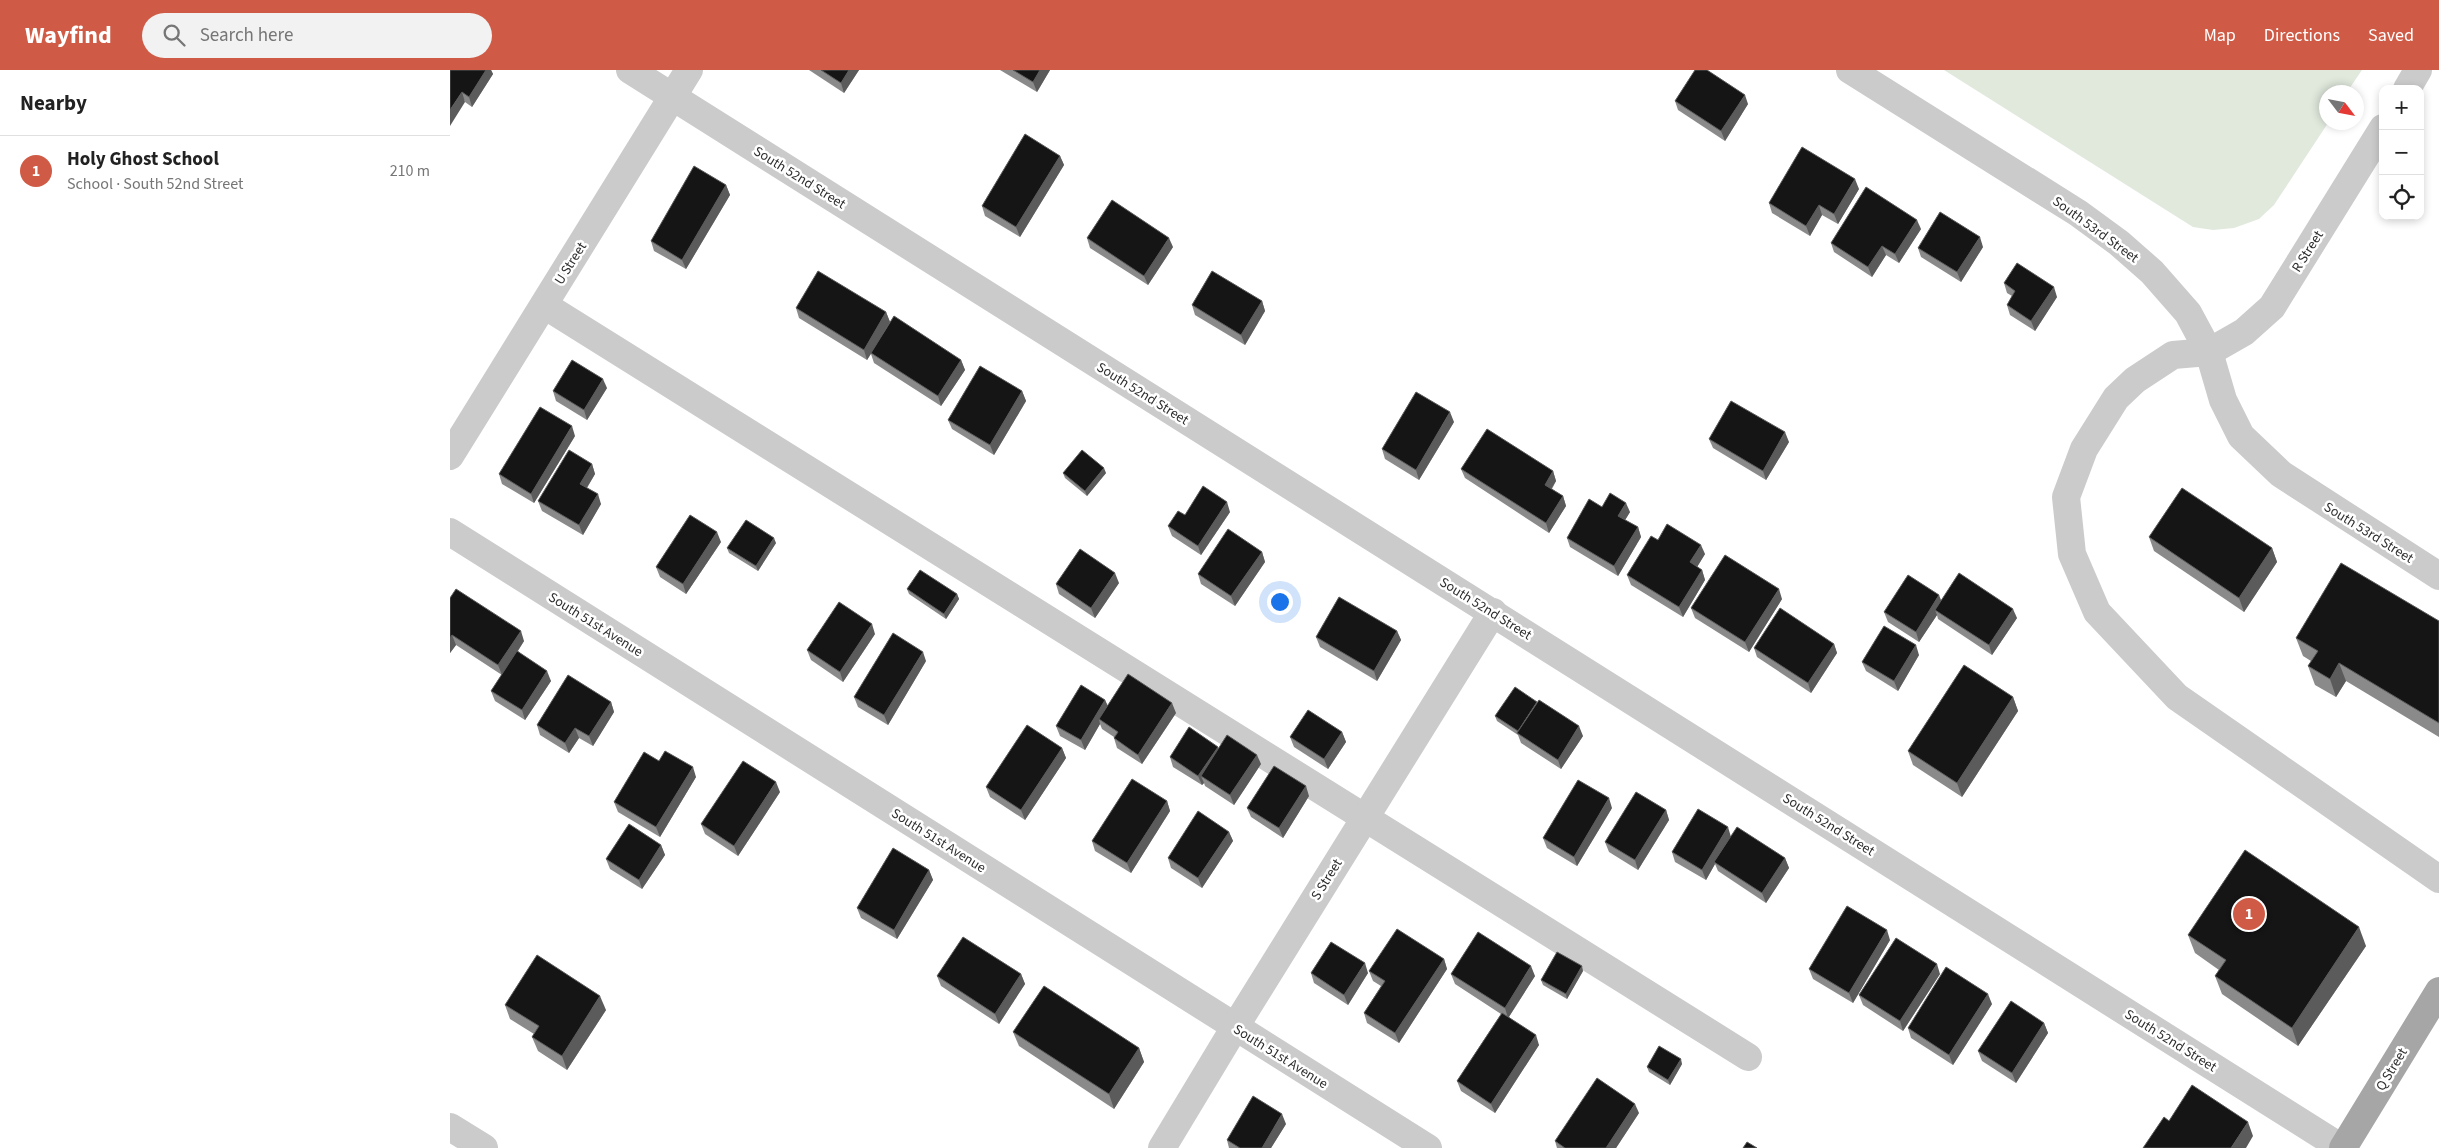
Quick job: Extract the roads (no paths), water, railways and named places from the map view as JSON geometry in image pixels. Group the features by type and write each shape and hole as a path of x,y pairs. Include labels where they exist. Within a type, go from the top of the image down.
{"main road":[{"name":"Q Street","path":"2343,1148 2439,991"}],"street":[{"name":"South 52nd Street","path":"630,70 2343,1148"},
{"name":"U Street","path":"450,456 689,70"},
{"name":"South 53rd Street","path":"1850,70 2078,213 2119,243 2152,272 2188,313 2209,352 2222,400 2241,436 2281,474 2439,576"},
{"path":"2409,85 2418,70"},
{"name":"R Street","path":"2209,352 2244,332 2272,307 2382,130"},
{"path":"544,305 1366,816 1748,1057"},
{"path":"2209,352 2173,355 2135,380 2116,398 2084,449 2066,497 2072,554 2079,571 2097,612 2177,697 2439,879"},
{"name":"South 51st Avenue","path":"450,532 1428,1148"},
{"name":"S Street","path":"1162,1148 1493,612"},
{"path":"450,1126 484,1148"}],"place":[{"name":"Holy Ghost School","path":"2249,914"}]}
